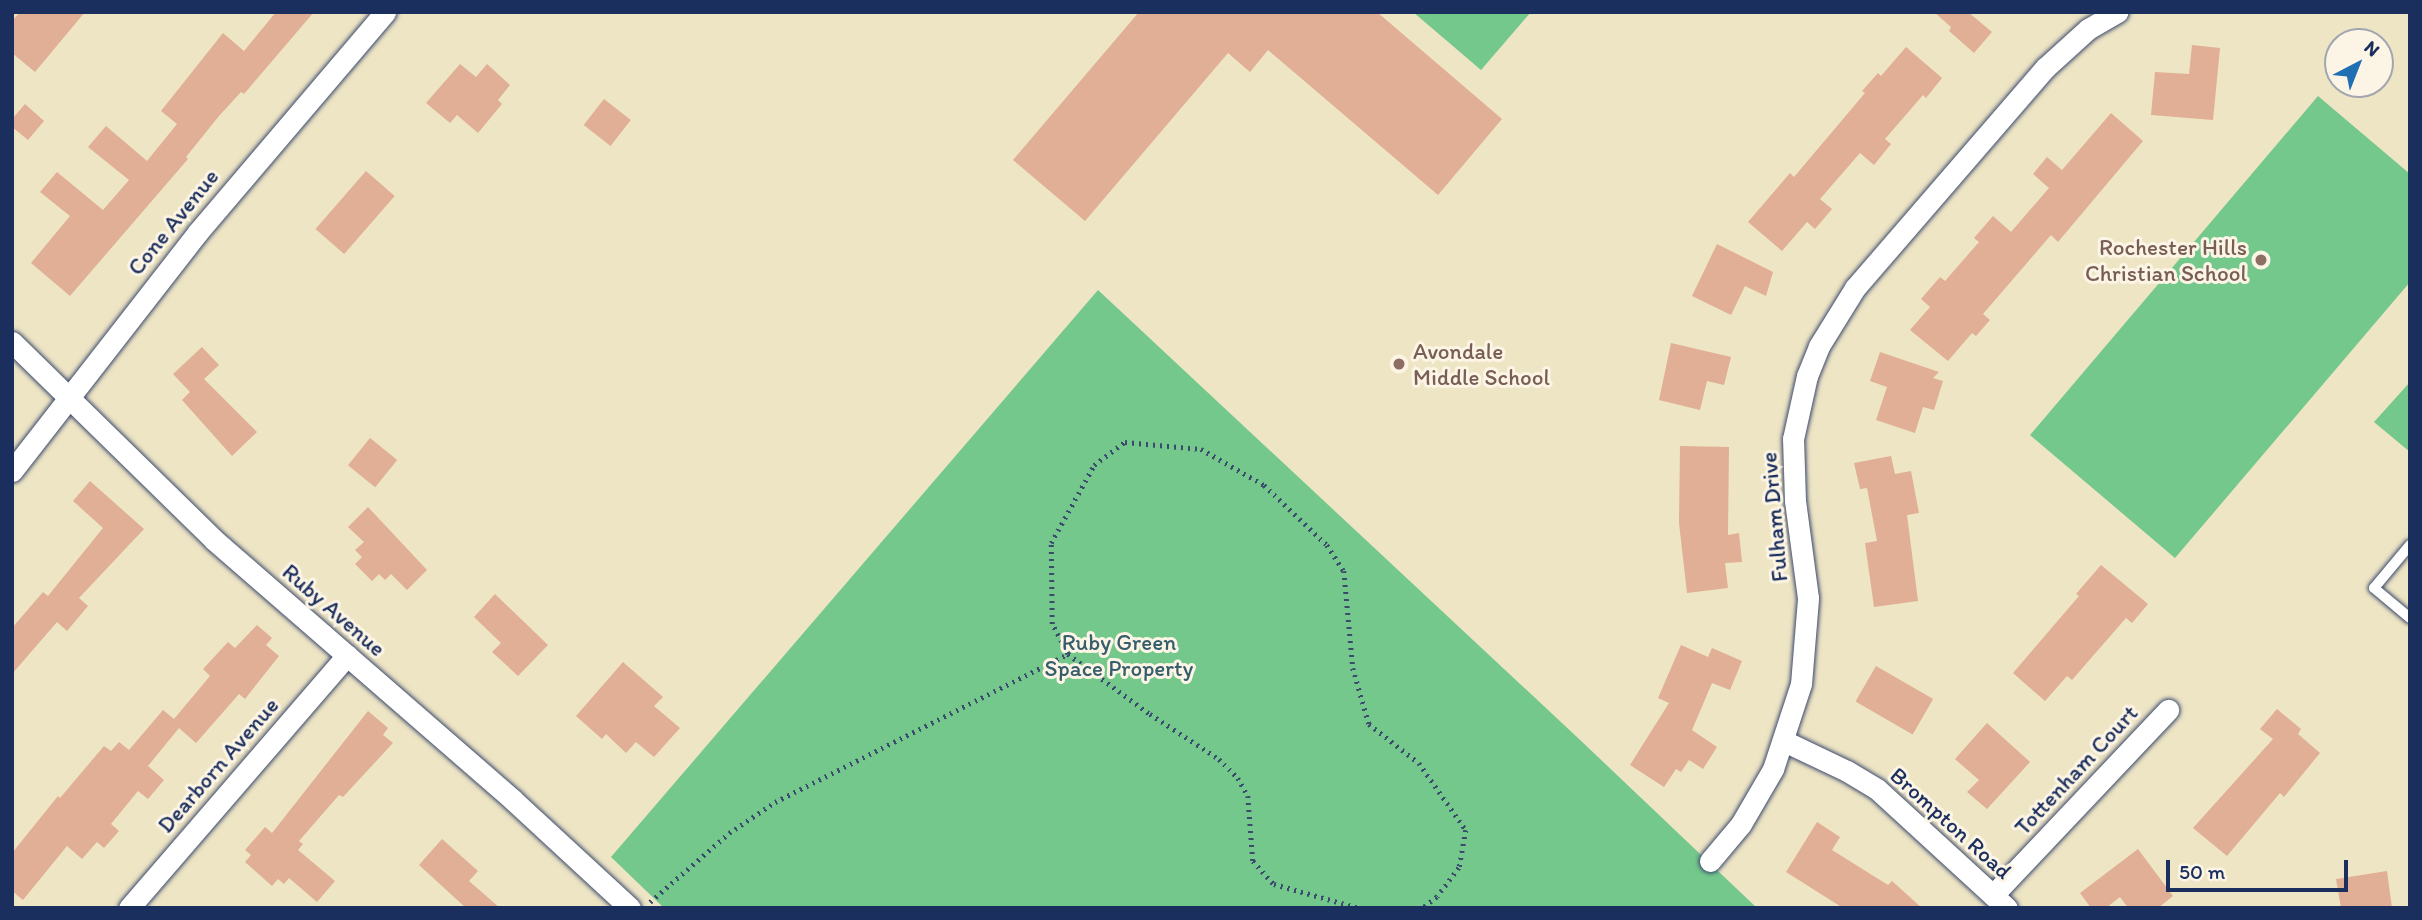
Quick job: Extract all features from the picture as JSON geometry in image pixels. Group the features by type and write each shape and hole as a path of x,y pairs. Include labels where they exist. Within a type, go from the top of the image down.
{"street":[{"name":"Cone Avenue","path":"12,471 198,232 385,12"},
{"name":"Fulham Drive","path":"1710,861 1754,806 1784,741 1801,684 1807,629 1806,577 1795,501 1793,439 1798,408 1819,346 1855,288 2045,68 2088,29 2117,12"},
{"name":"Ruby Avenue","path":"12,342 213,539 513,800 630,908"},
{"name":"Dearborn Avenue","path":"129,908 347,655"},
{"name":"Tottenham Court","path":"2000,901 2168,710"},
{"name":"Brompton Road","path":"1784,741 1847,771 1877,789 2000,901"}],"lane":[{"path":"2410,545 2374,588 2410,618"}],"path":[{"path":"1359,908 1274,884 1253,861 1248,796 1238,778 1219,759 1150,714 1068,654 1052,624 1051,543 1094,465 1125,442 1201,450 1264,485 1327,545 1345,571 1353,668 1369,724 1419,763 1466,830 1459,868 1437,897 1423,908"},
{"path":"645,908 719,841 775,802 836,768 1068,654"}],"green space":[{"path":"1413,12 1531,12 1481,70"},
{"path":"2318,96 2410,174 2410,282 2175,558 2030,435"},
{"name":"Ruby Green Space Property","path":"1098,290 1757,908 664,908 611,857"},
{"path":"2410,382 2410,452 2374,422"}],"building":[{"path":"20,12 85,12 35,72 12,53 12,21"},
{"path":"276,12 314,12 244,94 241,92 219,116 186,157 188,159 70,296 31,263 70,216 40,192 57,172 103,210 129,180 88,147 106,126 147,161 177,124 161,111 223,33 244,51"},
{"path":"1139,12 1377,12 1502,119 1438,195 1268,50 1250,72 1228,53 1085,221 1013,160"},
{"path":"1934,12 1968,12 1992,32 1974,53 1949,31 1951,27"},
{"path":"2192,45 2220,48 2213,120 2151,115 2155,72 2189,74"},
{"path":"1906,47 1942,78 1926,98 1923,95 1885,139 1891,144 1874,165 1860,153 1820,199 1832,209 1815,229 1807,222 1782,251 1748,222 1790,173 1794,177 1865,93 1862,91 1878,73 1881,76"},
{"path":"460,64 476,77 487,64 510,85 498,100 502,104 478,133 457,115 450,123 426,103"},
{"path":"604,99 631,120 610,146 584,125"},
{"path":"25,104 44,121 28,140 12,127 12,119"},
{"path":"2111,113 2143,141 2058,242 2051,235 1983,314 1990,320 1976,336 1972,333 1948,361 1910,330 1930,307 1921,299 1940,277 1945,281 1979,242 1974,238 1993,216 2011,232 2049,188 2033,174 2047,157 2062,170"},
{"path":"366,171 395,196 344,254 315,229"},
{"path":"1717,244 1773,272 1766,296 1745,286 1731,315 1692,296"},
{"path":"1671,343 1731,357 1724,385 1707,381 1700,410 1659,400"},
{"path":"202,347 219,365 204,379 257,432 232,456 182,400 190,392 173,374"},
{"path":"1880,352 1939,372 1933,378 1943,381 1934,410 1923,407 1915,433 1876,420 1887,387 1870,381"},
{"path":"370,438 397,460 375,487 348,465"},
{"path":"1680,446 1729,447 1728,535 1739,533 1742,562 1725,563 1728,588 1687,593 1679,523"},
{"path":"1891,456 1895,474 1911,471 1919,513 1907,515 1918,601 1874,607 1865,543 1877,541 1867,488 1860,489 1854,463"},
{"path":"90,481 144,529 79,598 88,606 67,631 57,622 12,674 12,628 43,592 48,596 103,528 73,501"},
{"path":"368,507 427,570 407,590 391,574 385,580 379,574 372,581 355,564 362,557 355,550 364,542 348,527"},
{"path":"2101,565 2148,604 2132,623 2126,618 2072,680 2067,676 2045,701 2013,673 2079,596 2076,594"},
{"path":"495,594 548,645 518,676 492,652 501,643 474,617"},
{"path":"257,625 272,638 266,645 279,656 245,699 239,694 196,743 179,728 148,766 164,780 148,799 138,791 111,824 119,831 104,848 97,842 82,859 67,846 23,900 12,891 12,853 58,796 60,798 104,746 111,751 119,742 129,750 163,710 174,719 210,676 203,669 228,642 235,648"},
{"path":"1681,645 1708,657 1712,648 1742,661 1730,690 1712,683 1692,730 1717,747 1703,769 1689,760 1681,772 1676,769 1664,787 1630,765 1669,703 1658,698"},
{"path":"623,662 663,697 654,706 680,728 654,757 636,742 626,753 606,734 602,739 576,716"},
{"path":"1876,666 1933,699 1913,735 1856,702"},
{"path":"2277,709 2301,729 2298,734 2320,753 2284,797 2280,793 2227,856 2193,828 2273,739 2260,729"},
{"path":"368,711 388,728 383,735 393,743 343,797 339,795 299,841 303,844 298,850 335,881 317,902 289,878 284,884 278,879 272,886 245,862 251,855 245,850 265,827 272,833"},
{"path":"1987,723 2030,762 1987,809 1967,792 1979,780 1955,759"},
{"path":"1817,822 1840,837 1832,850 1888,885 1892,881 1922,908 1843,908 1786,872"},
{"path":"442,839 478,871 469,881 500,908 466,908 419,865"},
{"path":"2138,849 2173,896 2158,908 2128,908 2120,897 2106,908 2091,908 2080,893"},
{"path":"2387,871 2392,908 2341,908 2336,879"}],"place":[{"name":"Rochester Hills Christian School","path":"2261,260"},
{"name":"Avondale Middle School","path":"1399,364"}]}
